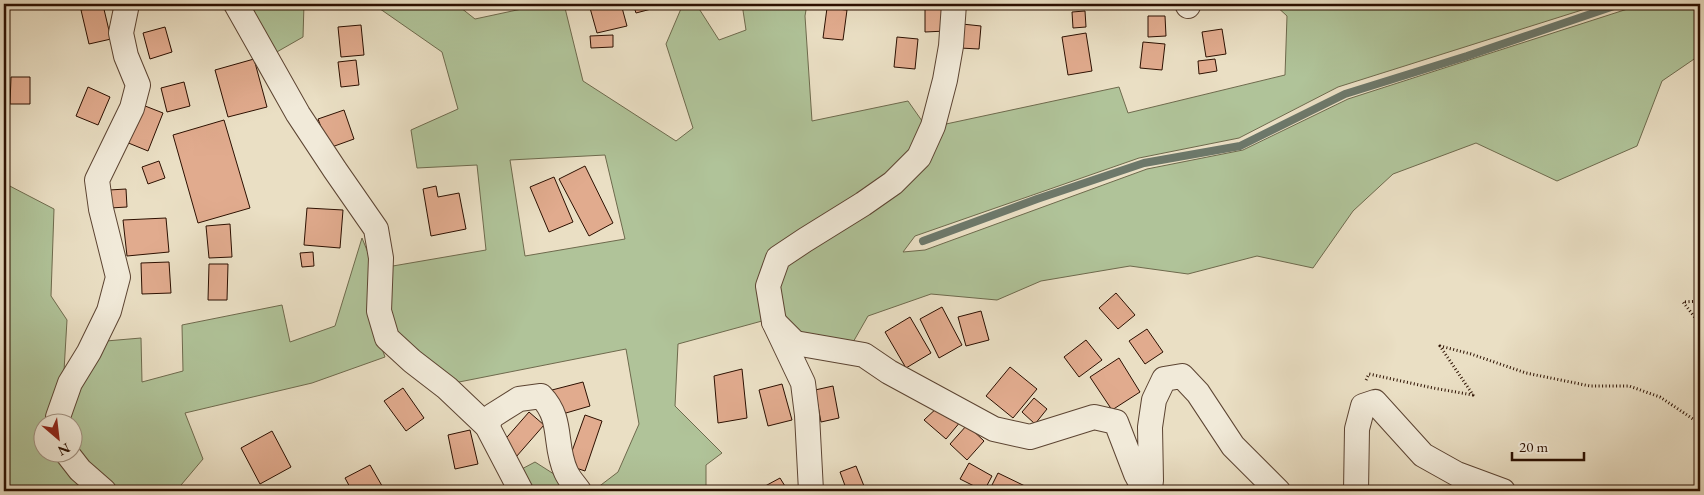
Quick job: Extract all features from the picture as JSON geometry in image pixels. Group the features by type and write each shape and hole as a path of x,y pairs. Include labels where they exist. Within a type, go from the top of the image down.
{"street":[{"path":"60,412 70,383 89,352 109,312 118,277 101,209 97,180 132,108 138,85 126,56 121,33 127,4"},
{"path":"236,4 298,114 334,170 376,228 381,258 379,312 387,338 412,361 447,388 487,426 521,491"},
{"path":"811,491 809,440 803,383 774,322 768,286 778,258 893,183 919,157 933,126 945,80 951,46 954,4"},
{"path":"774,322 795,343 864,356 994,430 1030,437 1094,417 1116,422 1142,485 1151,482 1150,427 1154,400 1164,378 1182,376 1198,392 1233,446 1278,491"},
{"path":"487,426 492,416 519,399 541,396 550,406 557,426 559,448 566,472 579,491"},
{"path":"1356,491 1357,429 1364,406 1375,402 1423,455 1457,474 1503,491"},
{"path":"74,462 104,491"}],"path":[{"path":"1700,301 1683,302 1700,324"},
{"path":"1364,406 1360,388 1370,374 1473,395 1440,346 1526,372 1590,386 1629,386 1660,397 1693,420 1700,422"}],"green space":[{"path":"248,4 304,4 303,37 275,53"},
{"path":"373,4 456,4 475,19 545,4 564,4 583,81 676,141 693,128 666,44 683,4 696,4 719,40 746,30 742,4 807,4 805,16 812,121 908,101 927,128 910,158 775,255 762,321 678,344 675,406 722,453 706,465 706,491 593,491 618,472 639,424 626,349 454,383 396,338 388,318 387,267 486,250 477,165 417,168 411,130 458,109 442,52","holes":["605,155 625,239 525,256 510,160"]},
{"path":"1274,4 1601,4 1338,87 1239,138 1139,158 915,236 903,252 925,250 1147,169 1243,150 1348,99 1643,4 1700,4 1700,55 1662,81 1637,146 1557,181 1476,143 1393,174 1353,211 1313,268 1257,256 1188,274 1130,266 1041,281 997,300 931,294 868,316 852,344 801,337 786,318 781,310 778,295 778,286 784,262 926,165 946,124 1119,87 1128,113 1285,75 1287,16"},
{"path":"4,183 54,209 51,296 67,320 64,371 54,412 32,412 32,462 63,462 87,491 4,491"},
{"path":"362,238 371,260 370,315 385,357 312,383 185,413 203,459 176,491 113,491 82,459 82,412 72,412 72,410 83,380 106,341 141,338 142,382 183,371 182,325 282,305 290,342 335,326"},
{"path":"535,462 557,476 568,491 527,491 518,471"},
{"path":"418,486 455,486 458,491 417,491"}],"building":[{"path":"607,4 621,4 627,26 597,33 590,8"},
{"path":"633,4 654,4 655,8 636,13"},
{"path":"103,5 111,39 89,44 81,10"},
{"path":"925,5 946,5 946,31 925,32"},
{"path":"827,8 847,10 843,40 823,38"},
{"path":"1085,11 1086,27 1073,28 1072,12"},
{"path":"1148,16 1165,16 1166,36 1148,37"},
{"path":"962,24 981,26 979,49 960,48"},
{"path":"361,25 364,55 341,57 338,27"},
{"path":"165,27 172,52 150,59 143,33"},
{"path":"1222,29 1226,54 1206,57 1202,32"},
{"path":"1086,33 1092,71 1068,75 1062,37"},
{"path":"613,35 613,47 591,48 590,36"},
{"path":"897,37 918,39 915,69 894,67"},
{"path":"1143,42 1165,44 1162,70 1140,68"},
{"path":"254,59 267,107 228,117 215,70"},
{"path":"1215,59 1217,71 1199,74 1198,61"},
{"path":"356,60 359,85 341,87 338,62"},
{"path":"11,77 30,77 30,104 10,104"},
{"path":"184,82 190,106 167,112 161,88"},
{"path":"88,87 110,97 98,125 76,116"},
{"path":"140,104 163,113 148,151 126,142"},
{"path":"344,110 354,139 329,148 318,119"},
{"path":"224,120 250,208 198,223 173,135"},
{"path":"159,161 165,178 148,184 142,167"},
{"path":"585,166 613,223 589,236 559,179"},
{"path":"554,177 573,222 549,232 530,187"},
{"path":"436,186 438,197 459,193 466,229 431,236 423,189"},
{"path":"126,189 127,207 110,208 109,190"},
{"path":"307,208 343,210 340,248 304,245"},
{"path":"166,218 169,252 127,256 123,220"},
{"path":"230,224 232,257 209,258 206,226"},
{"path":"313,252 314,266 302,267 300,253"},
{"path":"169,262 171,293 142,294 141,263"},
{"path":"209,264 228,264 227,300 208,300"},
{"path":"1116,293 1135,315 1118,329 1099,308"},
{"path":"942,307 962,345 939,358 920,319"},
{"path":"981,311 989,340 966,346 958,317"},
{"path":"910,317 931,353 906,368 885,332"},
{"path":"1147,329 1163,352 1145,364 1129,341"},
{"path":"1086,340 1102,360 1079,377 1064,357"},
{"path":"1119,358 1140,392 1112,410 1090,377"},
{"path":"1010,367 1037,389 1013,418 986,396"},
{"path":"742,369 747,418 718,423 714,376"},
{"path":"583,382 590,406 559,415 552,390"},
{"path":"782,384 792,420 768,426 759,390"},
{"path":"833,386 839,418 821,422 815,390"},
{"path":"403,388 424,418 406,431 384,401"},
{"path":"1034,398 1047,409 1035,424 1022,412"},
{"path":"939,406 961,421 946,439 924,420"},
{"path":"529,412 544,425 516,457 501,444"},
{"path":"585,415 602,421 585,471 567,465"},
{"path":"967,425 984,441 967,460 950,444"},
{"path":"470,430 478,464 455,469 448,435"},
{"path":"272,431 291,467 260,484 241,448"},
{"path":"969,463 992,476 984,491 960,479"},
{"path":"370,465 385,491 352,491 345,478"},
{"path":"856,466 866,491 847,491 840,472"},
{"path":"998,473 1027,487 1025,491 989,491"},
{"path":"780,478 788,491 756,491"}],"waterway":[{"path":"923,241 1037,199 1144,163 1240,146 1345,94 1467,56 1620,4"}]}
